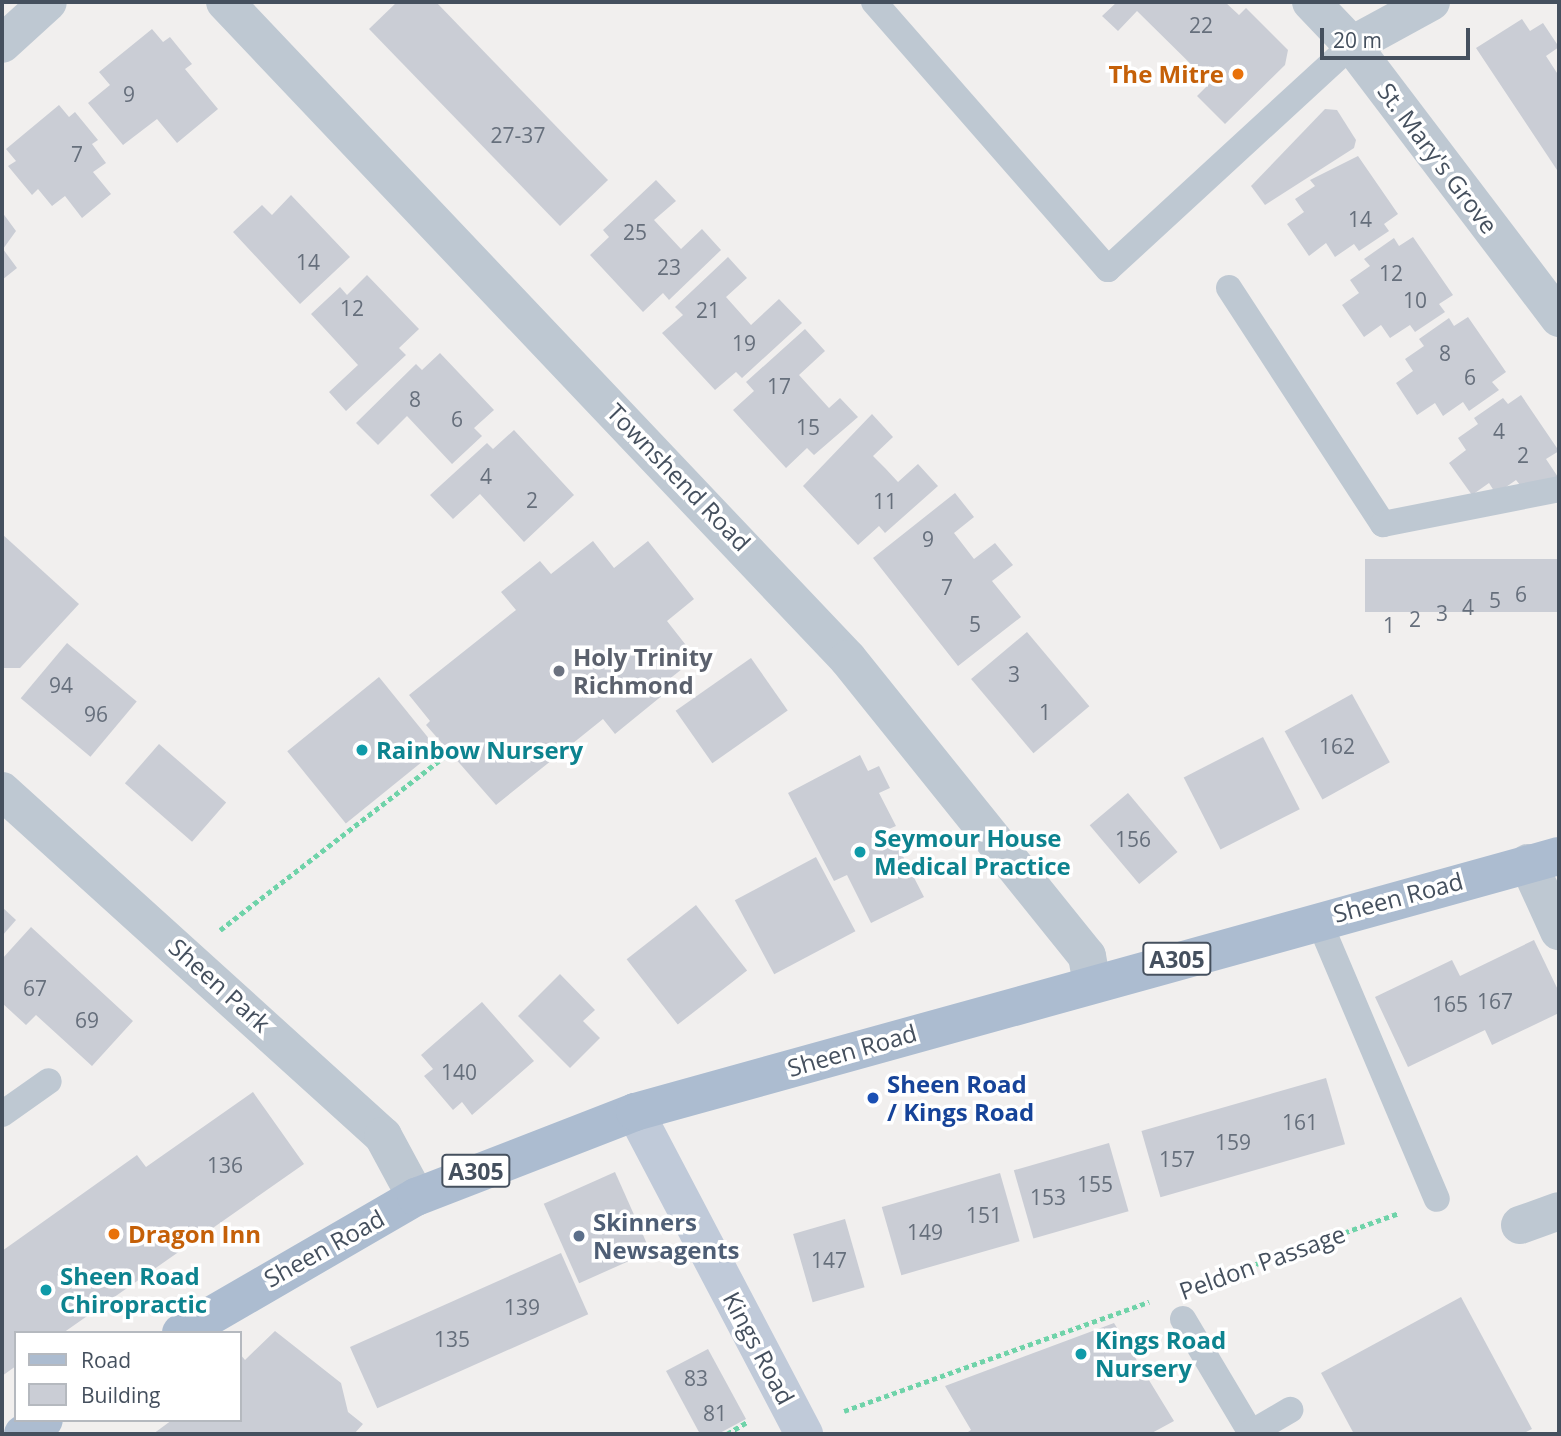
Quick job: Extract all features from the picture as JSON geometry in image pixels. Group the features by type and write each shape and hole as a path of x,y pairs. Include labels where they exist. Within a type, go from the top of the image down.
{"main road":[{"name":"Sheen Road","path":"183,1331 416,1197 635,1112 1318,919 1544,859"},
{"path":"23,1434 41,1422"}],"street":[{"path":"2,44 48,2"},
{"name":"Townshend Road","path":"225,2 848,659 1087,956 1093,983"},
{"name":"St. Mary's Grove","path":"1311,2 1352,45 1559,318"},
{"path":"1352,45 1431,2"},
{"name":"Sheen Park","path":"2,791 188,955 383,1136 416,1197"},
{"path":"1544,859 1559,931"},
{"name":"Kings Road","path":"635,1112 797,1432"},
{"path":"1520,1225 1558,1210"}],"lane":[{"path":"874,2 1108,269 1352,45"},
{"path":"1229,288 1383,524 1559,489"},
{"path":"1318,919 1437,1199"},
{"path":"2,1115 48,1082"},
{"path":"1183,1319 1250,1434 1290,1410"}],"path":[{"path":"188,955 444,757"},
{"name":"Peldon Passage","path":"1190,1287 1437,1199"},
{"name":"Peldon Passage","path":"797,1432 1164,1297"}],"building":[{"path":"397,2 436,2 608,180 560,226 369,29"},
{"path":"1117,2 1225,2 1239,15 1246,8 1288,50 1285,65 1225,124 1197,96 1210,83 1137,11 1118,31 1102,16"},
{"path":"1522,19 1530,31 1543,23 1559,47 1546,56 1559,76 1559,173 1476,48"},
{"path":"152,29 163,42 170,37 192,64 185,69 218,109 177,143 157,119 123,145 88,103 110,85 99,72"},
{"path":"59,105 69,117 75,112 98,140 92,144 106,163 93,172 111,194 82,218 65,196 52,206 38,189 32,195 8,166 16,161 6,149"},
{"path":"1325,109 1337,110 1356,140 1354,148 1265,205 1251,186"},
{"path":"1358,156 1398,214 1384,224 1389,231 1359,251 1354,244 1335,257 1326,243 1309,256 1287,224 1304,212 1295,199 1315,186 1310,180"},
{"path":"656,180 676,201 654,220 681,249 702,229 721,250 669,300 663,293 643,312 590,255 609,237 603,230"},
{"path":"291,195 350,257 300,304 233,232 262,205 272,215"},
{"path":"2,212 16,231 3,249 17,268 2,280"},
{"path":"1413,237 1453,295 1439,304 1445,312 1415,332 1410,325 1390,338 1381,325 1364,337 1342,305 1359,293 1350,280 1370,266 1364,259 1394,238 1399,246"},
{"path":"728,257 747,278 726,297 751,325 779,299 802,323 742,378 736,372 715,390 662,333 683,315 675,307"},
{"path":"367,275 419,329 399,348 406,355 346,411 329,392 358,365 311,314 340,287 347,295"},
{"path":"1468,317 1506,372 1492,382 1499,390 1469,411 1463,402 1443,416 1435,403 1417,415 1396,383 1413,371 1405,359 1424,346 1419,339 1449,318 1454,326"},
{"path":"805,329 825,351 799,375 829,408 840,398 858,417 814,455 807,448 786,468 733,410 754,391 746,382"},
{"path":"440,353 494,410 474,428 482,436 452,464 407,416 378,445 356,423 416,364 422,370"},
{"path":"1521,395 1559,451 1546,459 1558,477 1520,485 1516,480 1496,494 1489,483 1472,495 1449,463 1466,450 1458,438 1478,424 1474,418 1503,398 1508,404"},
{"path":"872,414 893,437 873,456 898,482 918,464 938,486 885,533 879,526 858,545 803,486"},
{"path":"514,430 574,495 524,542 480,494 453,519 430,495 487,443 493,449"},
{"path":"955,493 974,517 954,533 974,559 995,543 1013,565 992,581 1021,617 958,666 873,558"},
{"path":"2,534 79,604 20,668 2,668"},
{"name":"Holy Trinity Richmond","path":"593,541 614,568 648,541 694,599 667,621 696,658 663,684 669,690 615,734 603,719 496,805 426,725 430,721 409,695 516,610 501,592 540,561 551,574"},
{"path":"1365,559 1559,559 1559,612 1365,612"},
{"path":"1027,632 1089,706 1033,753 971,679"},
{"path":"67,643 137,701 90,757 21,698"},
{"path":"751,658 788,710 712,763 676,711"},
{"name":"Rainbow Nursery","path":"379,677 438,749 346,824 287,751"},
{"path":"1352,694 1390,762 1322,800 1285,731"},
{"path":"1263,737 1300,809 1220,850 1184,777"},
{"path":"159,744 226,802 192,842 125,783"},
{"name":"Seymour House Medical Practice","path":"860,755 868,771 879,766 890,788 879,793 896,826 889,829 924,897 871,923 847,875 834,881 788,793"},
{"path":"1128,793 1177,852 1139,884 1090,825"},
{"path":"816,857 855,931 774,974 735,900"},
{"path":"696,905 747,970 678,1025 627,959"},
{"path":"2,907 16,920 2,936"},
{"path":"31,927 133,1021 92,1066 36,1015 26,1025 2,1003 2,959"},
{"path":"1534,940 1559,992 1559,1013 1492,1045 1485,1030 1408,1067 1375,997 1452,960 1460,976"},
{"path":"560,974 595,1010 583,1021 600,1038 570,1068 518,1016"},
{"path":"482,1002 534,1061 472,1115 462,1102 453,1110 424,1076 433,1069 421,1055"},
{"path":"1326,1078 1345,1144 1160,1197 1141,1131"},
{"path":"253,1092 304,1164 66,1331 14,1331 14,1367 2,1376 2,1251 137,1155 146,1167"},
{"path":"1109,1143 1129,1211 1033,1239 1014,1170"},
{"path":"615,1172 650,1251 579,1283 544,1204"},
{"path":"1000,1173 1020,1241 901,1275 882,1207"},
{"path":"845,1219 865,1287 813,1302 793,1234"},
{"path":"561,1253 588,1314 377,1408 350,1347"},
{"path":"1461,1297 1532,1429 1522,1434 1354,1434 1321,1373"},
{"name":"Kings Road Nursery","path":"1114,1323 1174,1421 1150,1434 965,1434 971,1430 945,1386"},
{"path":"275,1331 341,1383 348,1412 363,1424 354,1434 153,1434 169,1422 242,1422 242,1356 245,1360"},
{"path":"708,1349 746,1419 718,1434 700,1434 666,1371"}],"place":[{"name":"The Mitre","path":"1238,74"},
{"name":"Holy Trinity Richmond","path":"559,671"},
{"name":"Rainbow Nursery","path":"362,750"},
{"name":"Seymour House Medical Practice","path":"860,852"},
{"name":"Sheen Road / Kings Road","path":"873,1098"},
{"name":"Dragon Inn","path":"114,1234"},
{"name":"Skinners Newsagents","path":"579,1236"},
{"name":"Sheen Road Chiropractic","path":"46,1290"},
{"name":"Kings Road Nursery","path":"1081,1354"}]}
